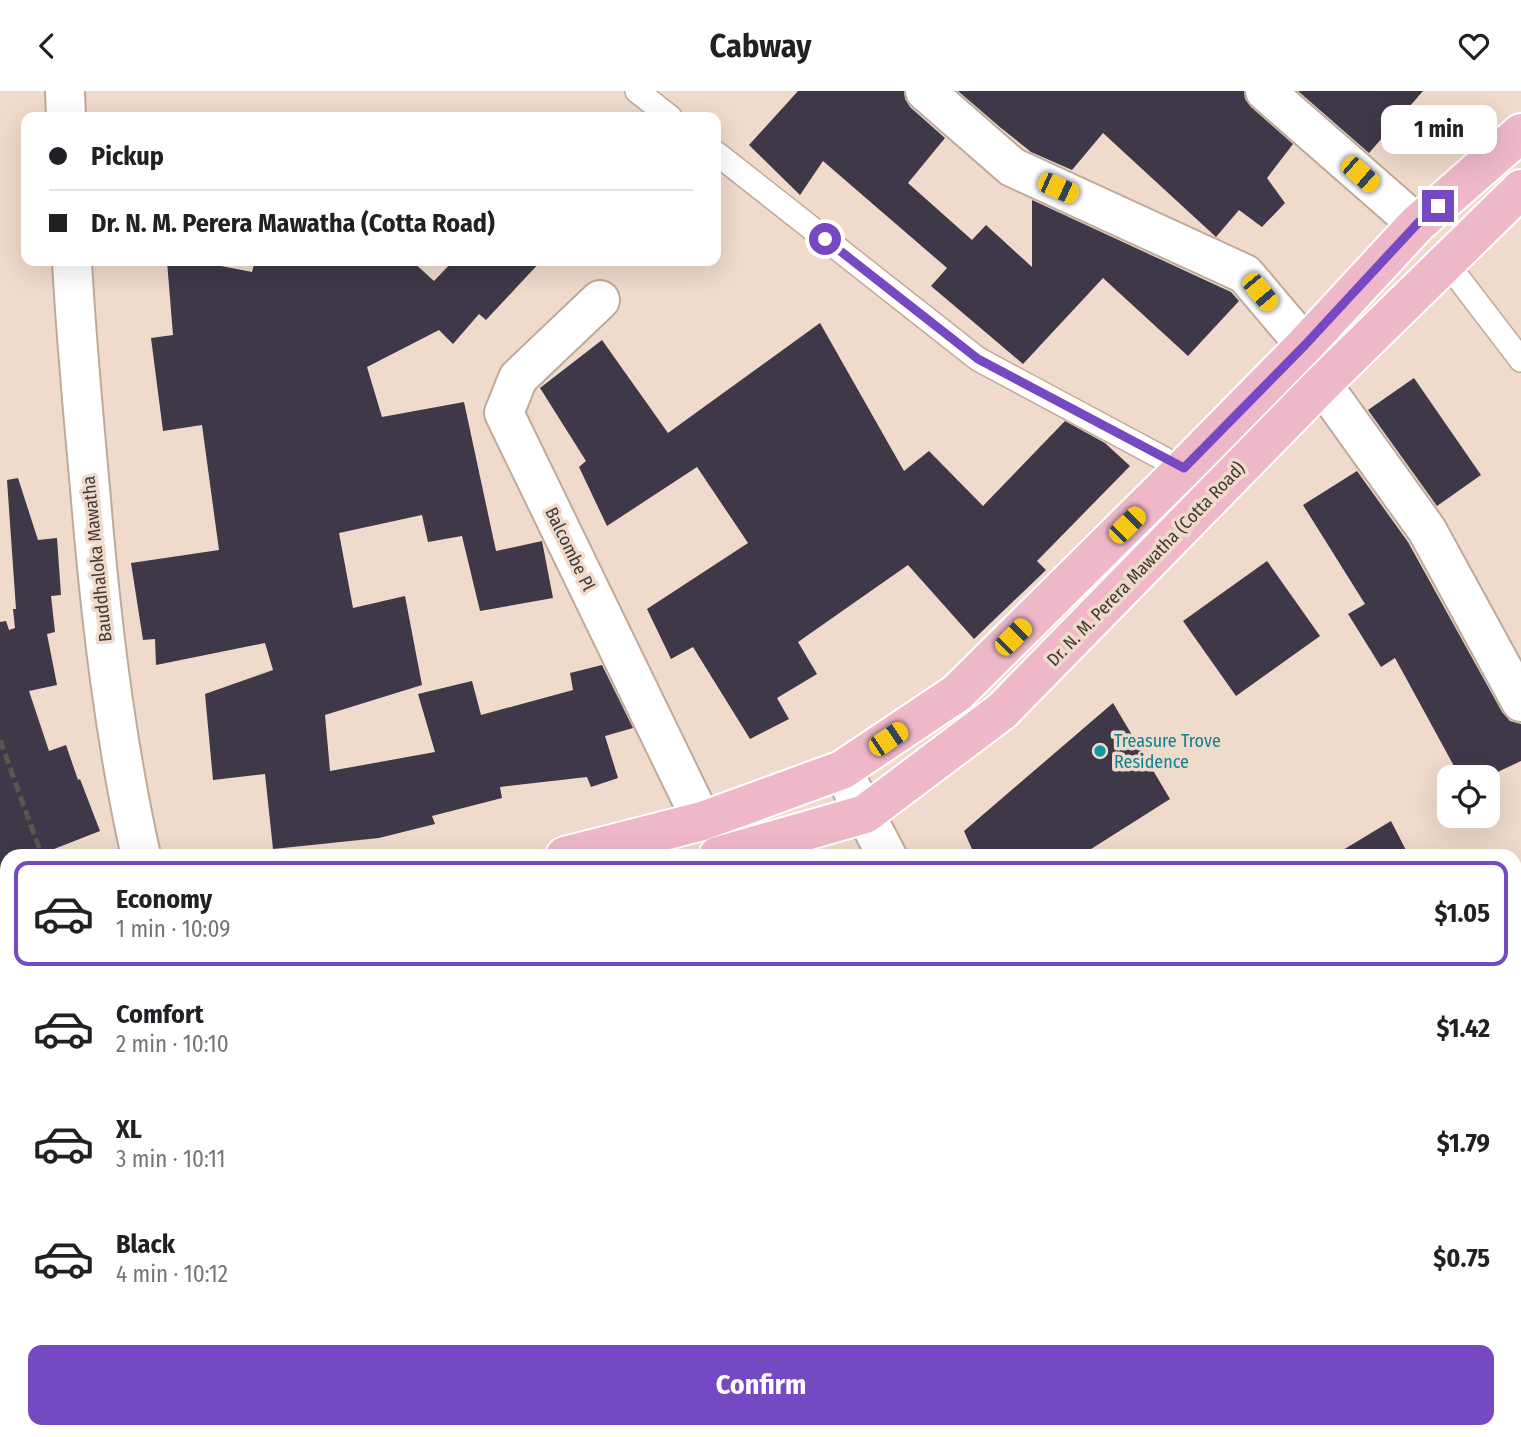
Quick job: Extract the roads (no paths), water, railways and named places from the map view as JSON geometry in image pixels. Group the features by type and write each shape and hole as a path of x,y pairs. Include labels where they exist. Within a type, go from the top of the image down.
{"main road":[{"path":"592,849 702,821 842,770 957,693 1305,345 1417,224 1521,133"},
{"name":"Dr. N. M. Perera Mawatha (Cotta Road)","path":"742,849 865,814 1002,711 1322,384 1521,189"}],"street":[{"path":"65,91 66,112"},
{"path":"925,91 1012,167 1245,274 1305,345"},
{"path":"1265,91 1417,224"},
{"name":"Bauddhaloka Mawatha","path":"72,266 100,611 128,798 139,849"},
{"name":"Balcombe Pl","path":"600,300 518,378 504,413 702,821"},
{"path":"1322,384 1427,530 1521,702"},
{"path":"842,770 883,849"}],"lane":[{"path":"637,91 664,112"},
{"path":"721,157 978,359 1184,468"},
{"path":"1446,263 1521,360"}],"railway":[{"path":"0,740 39,849"}],"place":[{"name":"Treasure Trove Residence","path":"1100,751"}]}
